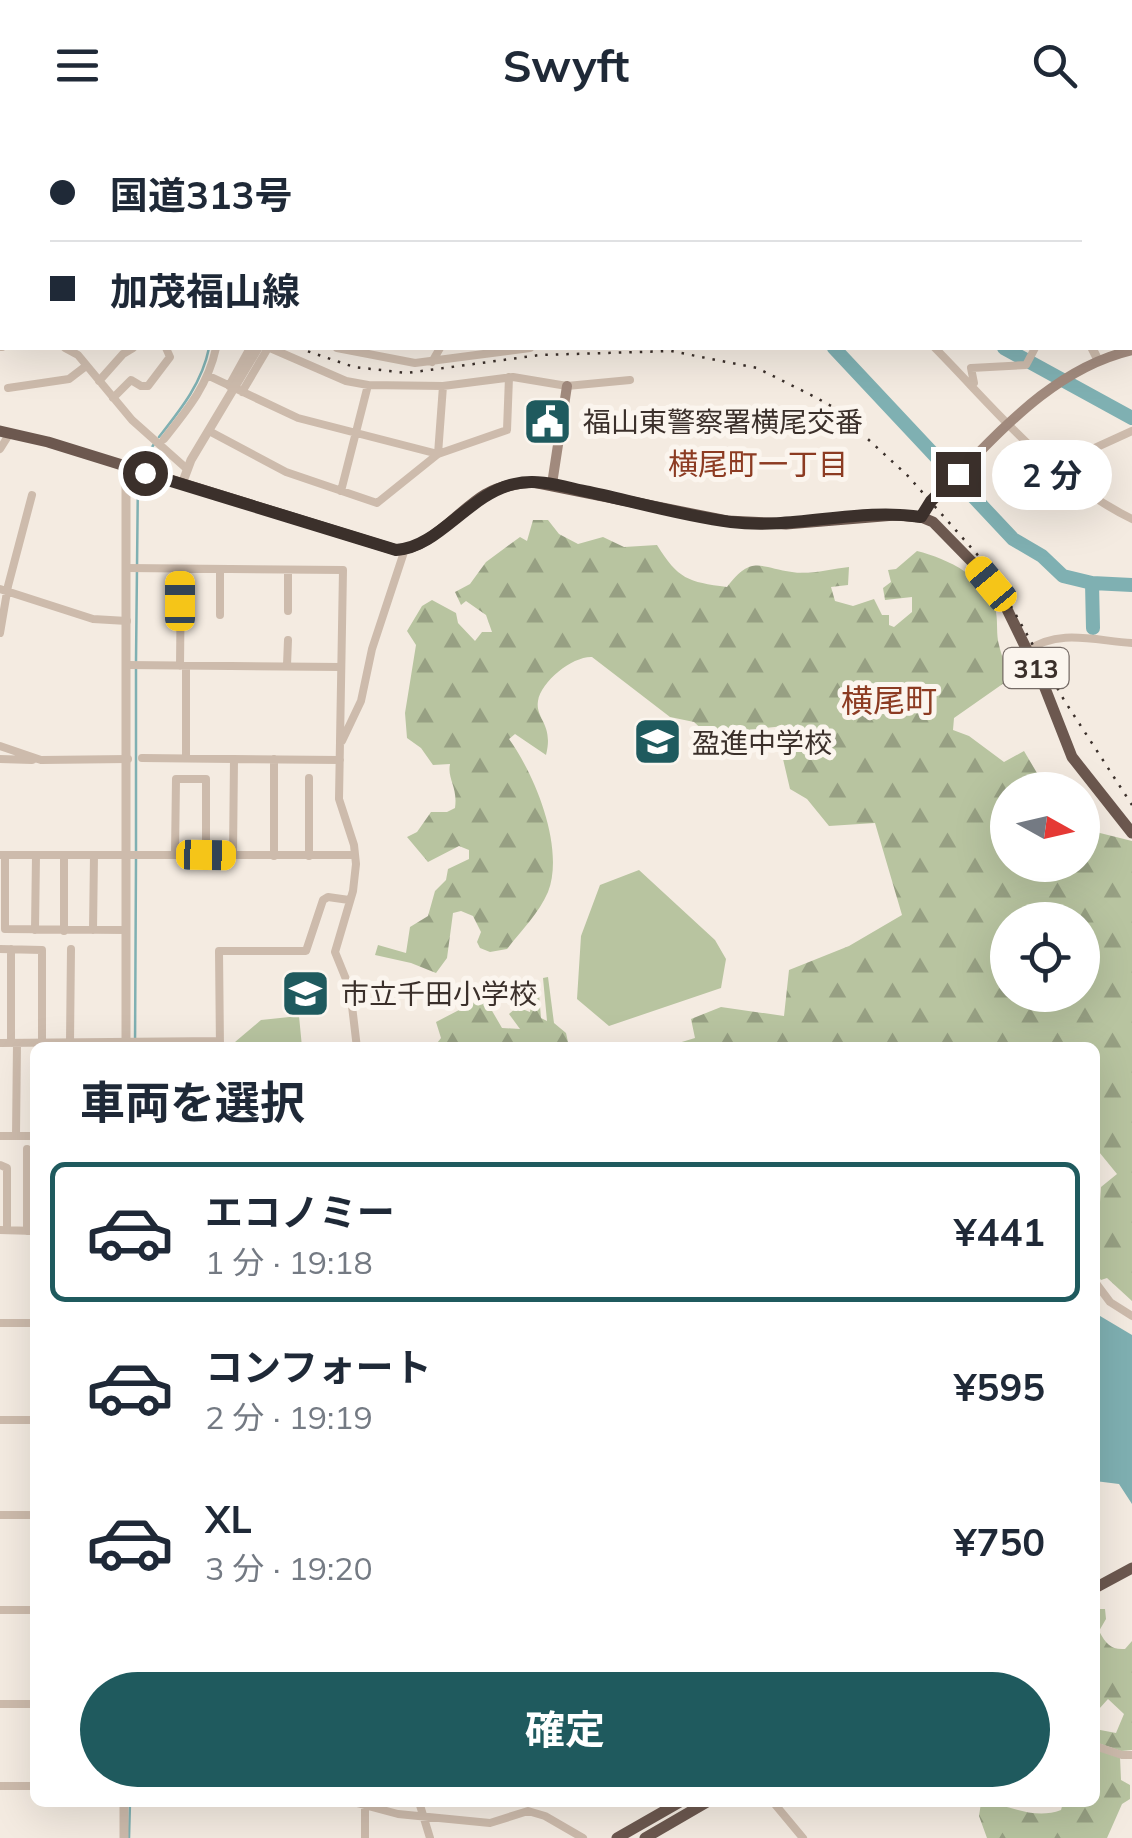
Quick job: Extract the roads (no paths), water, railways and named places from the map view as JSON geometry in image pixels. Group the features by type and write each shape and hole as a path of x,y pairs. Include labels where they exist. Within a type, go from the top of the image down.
{"highway":[{"path":"5,432 388,548 405,549 424,541 473,503 498,488 516,483 552,484 674,512 750,524 895,514 921,517"},
{"name":"313","path":"921,517 941,529 991,584 1044,683 1072,756 1132,833"},
{"path":"1100,1577 1132,1560"},
{"path":"1100,1585 1132,1568"},
{"path":"617,1838 671,1807"},
{"path":"645,1838 698,1807"}],"main road":[{"path":"921,517 934,499 1061,380 1098,360 1132,350"},
{"path":"552,484 567,386"}],"street":[{"path":"68,350 78,355 149,437 160,442 187,469"},
{"path":"99,381 130,350"},
{"path":"113,398 131,380 148,386 170,357 167,350"},
{"path":"160,442 200,394 216,350"},
{"path":"235,389 249,350"},
{"path":"182,484 257,350"},
{"path":"235,389 267,350"},
{"path":"274,350 368,385 443,386 509,377 567,386 630,380"},
{"path":"432,362 439,350"},
{"path":"377,351 393,360 432,362 516,350"},
{"path":"937,350 1051,468 1132,519"},
{"path":"1093,350 1098,360"},
{"path":"971,385 971,368 1031,356"},
{"path":"8,388 69,379 86,366"},
{"path":"209,376 298,418 438,454"},
{"path":"208,432 262,461 381,503 438,454 506,430 509,377"},
{"path":"341,491 368,385"},
{"path":"438,454 443,386"},
{"path":"1051,468 1132,430"},
{"path":"0,449 5,432"},
{"path":"130,1042 126,930 133,855 128,760 133,665 127,621 133,568 135,469"},
{"path":"0,633 4,590 32,495"},
{"path":"342,741 361,702 372,648 405,549"},
{"path":"133,568 344,570 340,800 355,855 353,891 335,952 350,989 355,1042"},
{"path":"181,569 186,758"},
{"path":"220,570 220,615"},
{"path":"288,570 288,611"},
{"path":"4,590 98,621 127,621"},
{"path":"1027,651 1041,642 1060,638 1132,644"},
{"path":"287,665 288,640"},
{"path":"133,665 341,667"},
{"path":"0,746 41,760"},
{"path":"142,758 340,760"},
{"path":"233,855 234,759"},
{"path":"274,759 274,856"},
{"path":"0,760 128,760"},
{"path":"309,778 309,856"},
{"path":"175,855 176,779 191,779 206,780 206,855"},
{"path":"126,930 4,928 3,855 355,855"},
{"path":"64,855 64,931"},
{"path":"35,930 36,856"},
{"path":"93,930 94,856"},
{"path":"220,1042 219,951 306,952 323,900 328,896 349,900"},
{"path":"0,949 42,950 42,1042 70,1042 70,949"},
{"path":"12,949 16,1136"},
{"path":"0,1043 30,1042"},
{"path":"0,1136 30,1136"},
{"path":"27,1150 30,1211"},
{"path":"0,1165 6,1168 4,1230 30,1231"},
{"path":"1100,1289 1110,1302 1132,1316"},
{"path":"0,1323 30,1324"},
{"path":"0,1420 30,1420"},
{"path":"0,1515 30,1516"},
{"path":"0,1610 30,1610"},
{"path":"0,1704 30,1704"},
{"path":"1100,1748 1132,1755"},
{"path":"0,1786 30,1786"},
{"path":"124,1807 124,1838"},
{"path":"365,1807 365,1838"},
{"path":"376,1807 490,1823 528,1812 545,1816 583,1838"},
{"path":"421,1807 430,1838"},
{"path":"447,1807 448,1818"},
{"path":"777,1807 803,1838"}],"water":[{"path":"1100,1316 1132,1335 1132,1504 1119,1484 1100,1482"}],"waterway":[{"path":"159,437 196,384 209,350"},
{"path":"836,350 1013,539 1042,556 1063,576 1092,583 1132,585"},
{"path":"1008,350 1132,418"},
{"path":"140,466 154,444"},
{"path":"136,661 138,474"},
{"path":"1092,583 1093,628"},
{"path":"136,669 136,851"},
{"path":"135,1042 136,859"},
{"path":"129,1838 130,1807"}],"railway":[{"path":"304,350 354,367 407,373 540,355 671,351 757,368 815,397 833,407 908,476 990,569 1064,700 1132,805"}],"place":[{"name":"福山東警察署横尾交番","path":"548,421"},
{"name":"盈進中学校","path":"657,742"},
{"name":"市立千田小学校","path":"306,993"}],"district":[{"name":"横尾町一丁目","path":"758,464"},
{"name":"横尾町","path":"889,700"}]}
